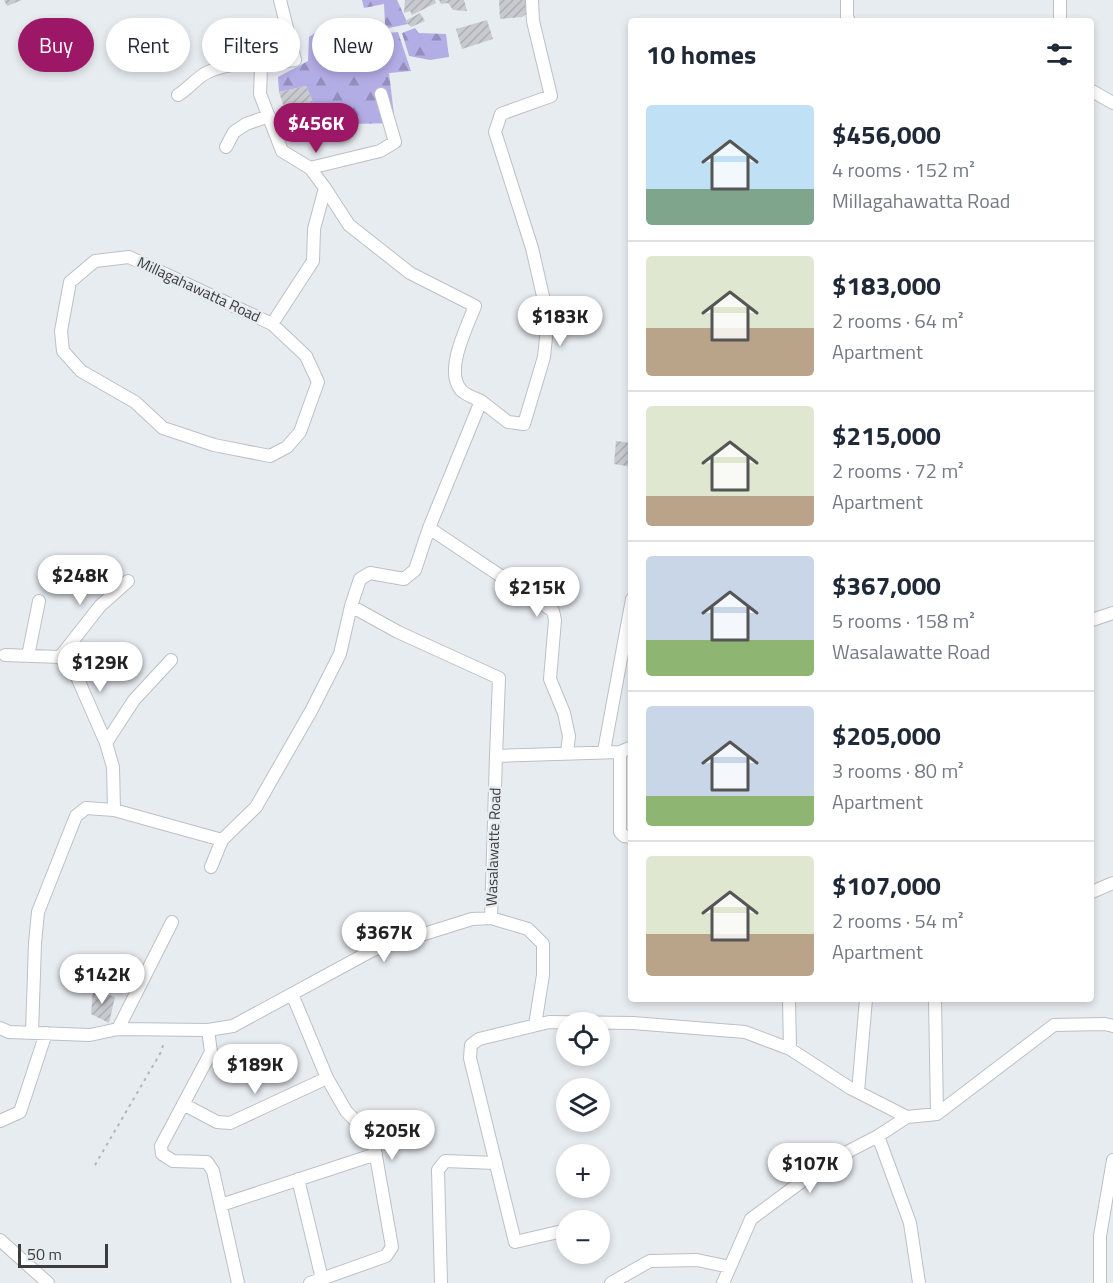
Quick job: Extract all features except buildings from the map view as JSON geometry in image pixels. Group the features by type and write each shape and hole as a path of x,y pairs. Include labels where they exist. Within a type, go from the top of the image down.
{"street":[{"path":"280,0 284,18"},
{"path":"260,72 260,94 282,151 310,168 349,225 411,273 475,306 455,363 455,381 462,392 481,401 508,423 524,424 544,357 548,318 532,248 495,132 501,114 551,96 533,21 532,0"},
{"path":"847,0 847,18"},
{"path":"1060,0 1060,18"},
{"path":"177,95 191,87 208,72"},
{"path":"1094,92 1113,103"},
{"path":"310,168 380,150 395,141 381,94"},
{"path":"226,147 234,132 246,124 269,116"},
{"name":"Millagahawatta Road","path":"272,324 313,261 314,228 325,188"},
{"name":"Millagahawatta Road","path":"129,257 272,324 306,356 318,382 300,432 287,447 270,456 214,445 163,428 135,402 81,372 63,351 61,331 70,282 95,261 129,257"},
{"path":"212,867 222,840 256,807 311,711 340,654 360,579 370,573 404,579 415,570 429,528 481,401"},
{"path":"429,528 483,562 552,611 555,620 550,679 564,713 569,736 567,753"},
{"path":"60,657 100,606 128,581"},
{"path":"28,656 39,601"},
{"name":"Wasalawatte Road","path":"0,1028 9,1032 90,1035 117,1029 208,1030 233,1026 373,950 472,919 491,918 499,678 398,632 351,606"},
{"path":"1094,619 1113,613"},
{"path":"604,751 628,621"},
{"path":"5,655 60,657 77,677 106,743 113,766 114,810"},
{"path":"106,743 134,700 171,660"},
{"path":"496,756 626,750 620,832 628,836"},
{"path":"32,1033 34,943 38,912 76,816 86,808 114,810 222,840"},
{"path":"1094,891 1113,883"},
{"path":"491,918 528,929 543,944 543,975 535,1026"},
{"path":"117,1029 172,922"},
{"path":"292,994 327,1078 346,1111 373,1139 392,1247 386,1256 316,1281 298,1179"},
{"path":"789,1002 790,1049"},
{"path":"858,1092 867,1002"},
{"path":"935,1002 937,1114"},
{"path":"556,1233 515,1242 470,1058 471,1045 479,1039 549,1022 633,1023 745,1032 790,1049 858,1092 907,1117"},
{"path":"723,1283 751,1219 828,1162 878,1136 907,1117 937,1114 1053,1025 1105,1024 1113,1026"},
{"path":"208,1030 211,1052 161,1146 162,1154 173,1161 207,1162 213,1171 238,1283"},
{"path":"0,1121 20,1112 46,1033"},
{"path":"183,1104 217,1122 230,1124 327,1078"},
{"path":"878,1136 910,1222 919,1283"},
{"path":"221,1205 376,1155"},
{"path":"1100,1283 1100,1236 1113,1160"},
{"path":"441,1283 438,1170 445,1161 496,1164"},
{"path":"0,1240 48,1283"},
{"path":"1100,1255 1113,1254"},
{"path":"611,1283 650,1262 697,1260 730,1267"}],"path":[{"path":"95,1165 161,1052 167,1029"}],"green space":[{"path":"362,0 397,0 408,24 394,27 394,18 385,18 384,4 364,8"},
{"path":"415,28 419,33 446,34 449,57 430,60 409,56 402,33"},
{"path":"394,32 398,32 411,71 389,73 395,123 311,125 316,109 306,86 279,92 278,77 287,72 300,72 300,65 308,61 309,37 312,35 312,72 394,72"}]}
